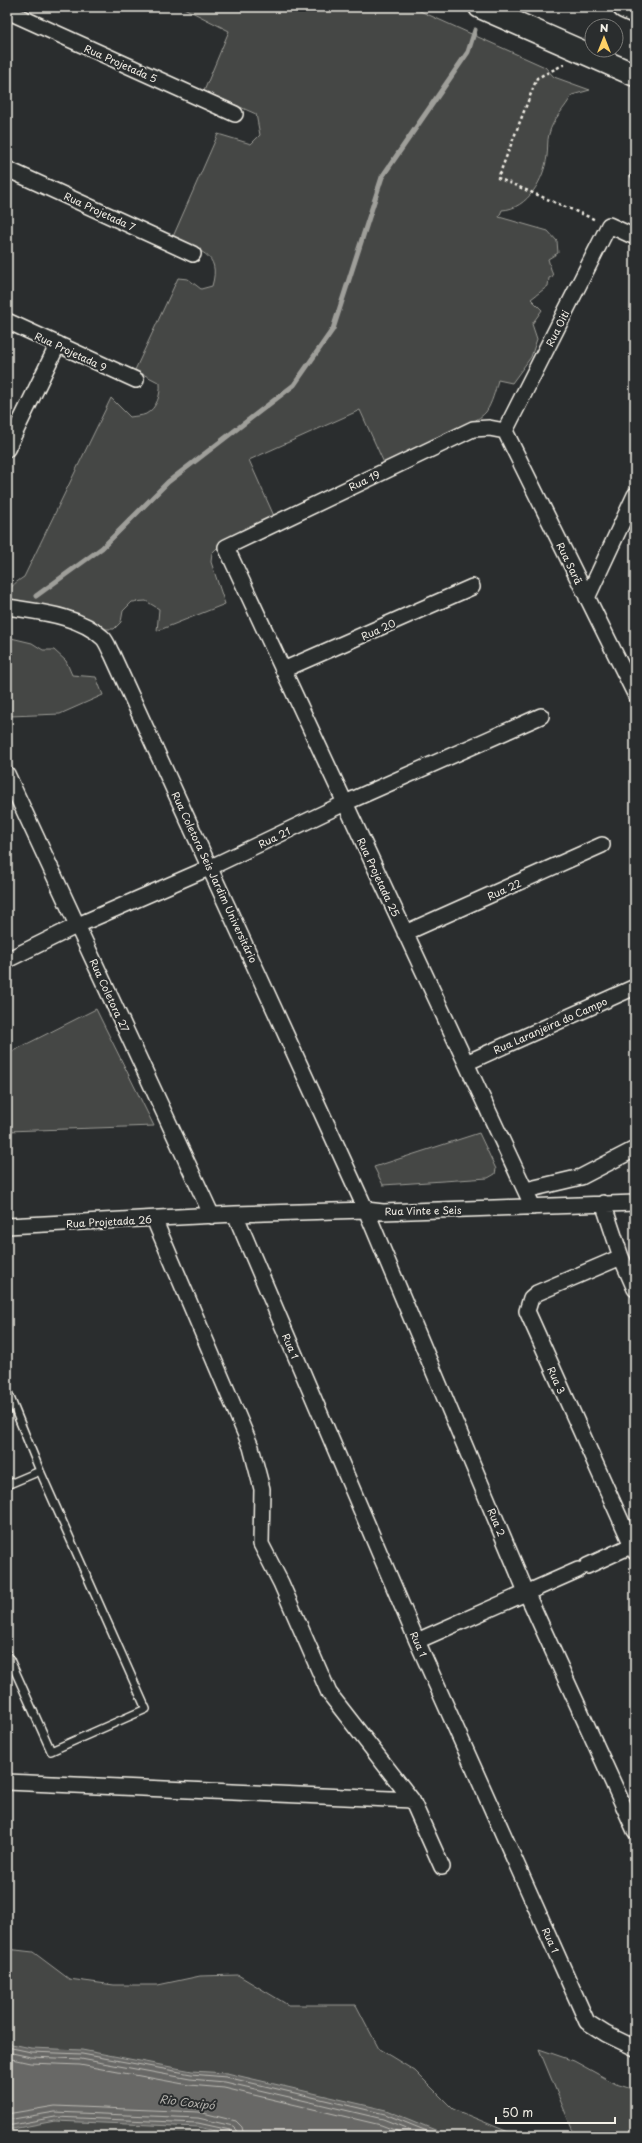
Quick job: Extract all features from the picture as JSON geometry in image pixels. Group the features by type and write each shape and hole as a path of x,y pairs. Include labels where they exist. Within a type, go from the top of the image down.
{"main road":[{"path":"480,7 635,75"},
{"path":"624,7 635,12"}],"street":[{"name":"Rua Projetada 5","path":"10,10 235,114"},
{"name":"Rua Projetada 7","path":"7,168 193,254"},
{"path":"609,225 635,237"},
{"name":"Rua Oiti","path":"505,431 609,225"},
{"name":"Rua Projetada 9","path":"7,321 136,380"},
{"path":"7,449 58,344"},
{"name":"Rua 19","path":"226,547 473,428 489,428 505,431"},
{"name":"Rua Sarã","path":"505,431 635,694"},
{"path":"587,598 635,495"},
{"name":"Rua Projetada 25","path":"226,547 526,1190 533,1208"},
{"name":"Rua 20","path":"283,670 472,587"},
{"name":"Rua Coletora Seis Jardim Universitário","path":"7,607 60,616 88,628 103,639 112,654 211,867 366,1210"},
{"name":"Rua 21","path":"7,960 78,925 211,867 345,803 541,716"},
{"name":"Rua Coletora 27","path":"7,774 212,1216"},
{"name":"Rua 22","path":"406,933 602,845"},
{"name":"Rua Laranjeira do Campo","path":"466,1063 635,987"},
{"path":"526,1190 581,1177 635,1148"},
{"path":"603,1203 621,1257 635,1288"},
{"name":"Rua Vinte e Seis","path":"212,1216 366,1210 383,1212 533,1208 603,1203 635,1203"},
{"name":"Rua 2","path":"366,1210 527,1594 635,1831"},
{"name":"Rua 1","path":"235,1214 417,1641 587,2022 606,2034 635,2048"},
{"name":"Rua Projetada 26","path":"7,1226 212,1216"},
{"path":"154,1219 252,1447 262,1489 261,1544 281,1583 329,1693 412,1800 442,1867"},
{"name":"Rua 3","path":"621,1257 537,1293 531,1298 527,1311 634,1547"},
{"path":"417,1641 634,1547"},
{"path":"7,1782 412,1800"}],"lane":[{"path":"7,1390 40,1471 146,1709 51,1751 7,1653"},
{"path":"7,1485 40,1471"}],"path":[{"path":"574,48 568,63 537,78 498,178 609,225"}],"shaded area":[{"path":"182,7 411,7 545,67 554,77 590,90 572,95 553,123 548,137 545,165 533,191 527,199 520,204 502,210 499,217 548,231 557,241 558,253 548,259 553,276 549,278 548,286 531,299 542,310 532,324 537,339 531,357 512,383 498,380 492,401 486,412 468,425 454,432 384,463 360,410 249,460 274,516 219,546 212,553 211,562 225,604 157,631 159,609 146,601 132,602 123,611 121,622 114,629 101,629 9,605 8,595 13,585 24,577 111,398 130,417 146,414 156,404 160,392 160,383 135,370 178,278 188,279 201,289 212,286 214,275 214,266 211,259 206,254 172,239 218,134 251,144 260,135 256,114 204,91 229,31"},
{"path":"7,637 32,643 43,650 54,650 66,661 72,675 96,677 103,695 60,714 10,716 7,721"},
{"path":"96,1009 154,1126 7,1131 7,1054"},
{"path":"479,1133 496,1169 495,1174 488,1178 383,1185 374,1167"},
{"path":"7,1949 33,1952 69,1979 114,1985 158,1985 200,1976 238,1975 288,2005 356,2005 379,2049 415,2071 453,2109 518,2136 7,2136"},
{"path":"539,2049 574,2061 616,2084 635,2090 635,2136 575,2136"}],"water":[{"name":"Rio Coxipó","path":"7,2043 31,2048 82,2050 192,2071 227,2073 386,2110 450,2136 237,2136 198,2127 55,2121 7,2130"}],"waterway":[{"path":"36,596 102,548 168,482 294,385 333,329 382,177 468,52 475,30"}]}
